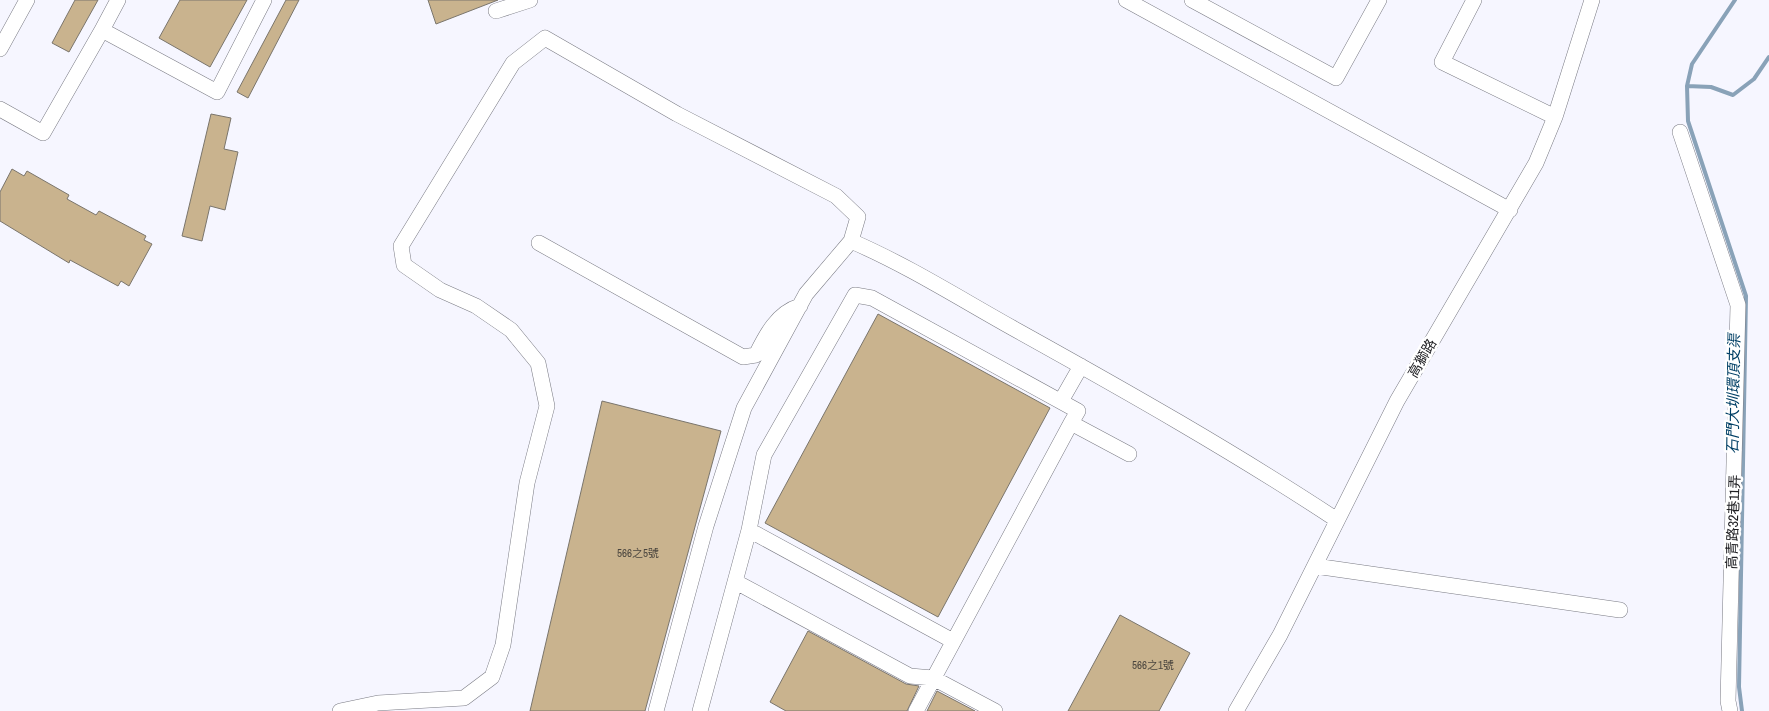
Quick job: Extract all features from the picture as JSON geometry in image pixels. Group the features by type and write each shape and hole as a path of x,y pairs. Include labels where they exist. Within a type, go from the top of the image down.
{"street":[{"path":"0,49 28,0"},
{"path":"0,109 43,133 118,0"},
{"path":"102,30 217,92 264,0"},
{"path":"496,11 530,0"},
{"path":"1126,0 1510,210"},
{"path":"1192,0 1336,78 1379,0"},
{"path":"1474,0 1442,62 1555,117"},
{"name":"高獅路","path":"1236,711 1280,635 1397,402 1536,163 1555,117 1592,0"},
{"path":"340,711 378,703 464,698 492,677 503,644 527,483 547,406 538,363 511,330 476,306 440,290 404,265 401,246 513,63 545,38 677,114 836,196 858,217 851,241 806,294 744,408 706,526 656,711"},
{"name":"高青路32巷11弄","path":"1680,132 1738,305 1728,701 1730,711"},
{"path":"851,241 892,259 1081,366 1271,476 1337,520"},
{"path":"539,243 744,357 756,355 767,334 786,310 800,306"},
{"path":"700,711 736,582 764,455 855,295 872,298 1078,411 916,711"},
{"path":"1061,401 1081,366"},
{"path":"1071,423 1129,454"},
{"path":"749,530 953,641"},
{"path":"1314,566 1620,610"},
{"path":"736,582 910,676 933,678 995,711"}],"building":[{"path":"75,0 98,0 69,52 52,43"},
{"path":"180,0 247,0 210,67 159,38"},
{"path":"286,0 299,0 248,98 237,92"},
{"path":"428,0 498,0 436,24"},
{"path":"211,114 231,118 224,149 238,152 225,210 210,206 202,241 182,236"},
{"path":"12,169 24,176 27,171 69,195 67,199 96,215 99,211 146,236 144,240 152,244 129,286 121,281 118,286 70,260 69,263 0,221 0,192"},
{"path":"878,314 1050,408 938,617 765,523"},
{"path":"602,401 721,431 645,711 530,711"},
{"path":"1120,615 1190,653 1159,711 1068,711"},
{"path":"808,631 906,684 919,686 907,711 786,711 770,702"},
{"path":"937,691 975,711 927,711"}],"waterway":[{"name":"石門大圳環頂支渠","path":"1735,0 1692,64 1687,86 1688,121 1746,296 1739,687 1742,711"},
{"name":"石門大圳環頂支渠","path":"1687,86 1711,87 1733,95 1754,79 1769,57"}]}
